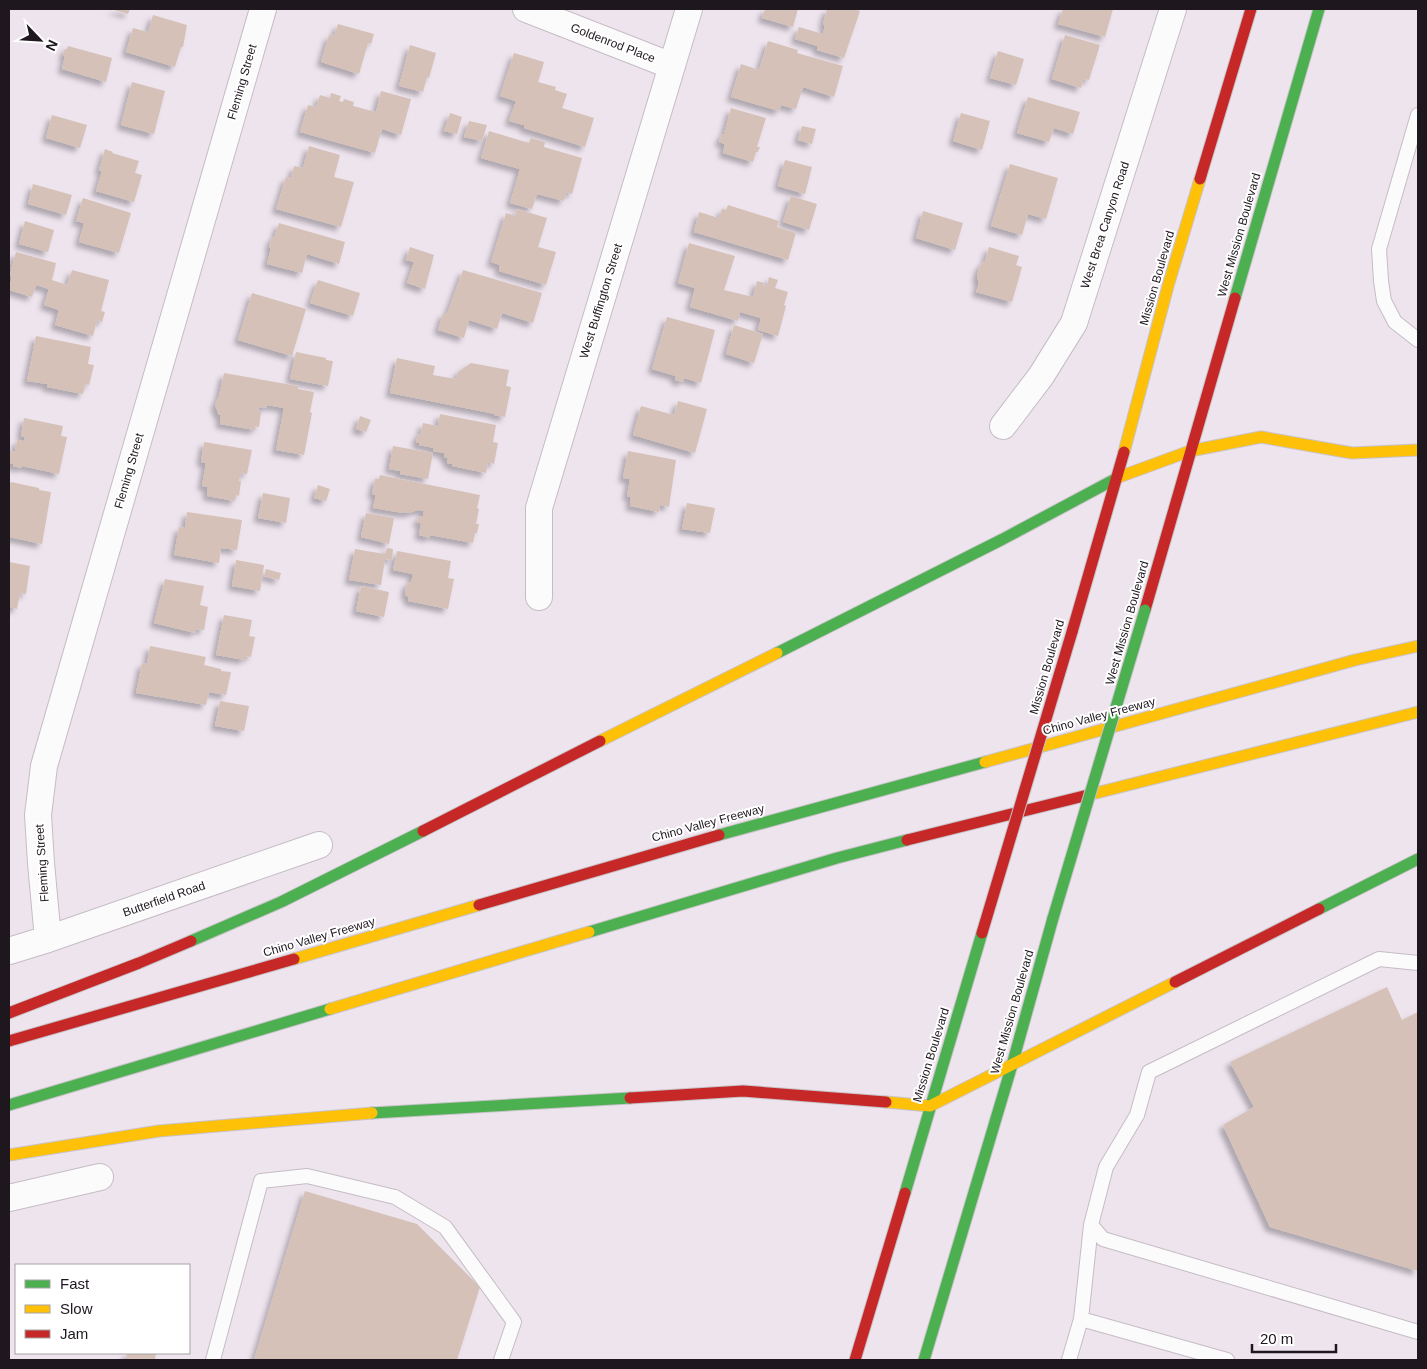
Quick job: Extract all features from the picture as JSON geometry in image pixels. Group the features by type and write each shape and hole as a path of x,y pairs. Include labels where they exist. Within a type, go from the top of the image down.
{"main road":[{"name":"Mission Boulevard","path":"855,1360 1072,632 1117,478 1168,286 1251,9"},
{"name":"West Mission Boulevard","path":"924,1360 1012,1065 1053,918 1145,610 1319,9"},
{"path":"9,1013 139,963 281,902 1003,539 1117,478 1190,450 1261,437 1352,453 1418,450"},
{"name":"Chino Valley Freeway","path":"9,1041 183,992 664,850 1355,660 1418,646"},
{"path":"9,1105 837,858 1418,712"},
{"path":"9,1155 159,1131 413,1110 714,1092 743,1091 930,1106 1418,859"}],"street":[{"name":"Fleming Street","path":"48,939 38,815 44,766 263,9"},
{"name":"Goldenrod Place","path":"526,9 672,66"},
{"name":"West Buffington Street","path":"539,597 539,508 689,9"},
{"name":"West Brea Canyon Road","path":"1003,426 1041,376 1074,324 1173,9"},
{"name":"Butterfield Road","path":"9,951 319,845"},
{"path":"9,1198 100,1177"}],"lane":[{"path":"1418,115 1379,248 1384,301 1395,322 1418,340"},
{"path":"1069,1360 1082,1319 1091,1225 1106,1167 1137,1115 1149,1072 1379,959 1418,963"},
{"path":"213,1360 261,1181 307,1176 394,1197 445,1227 514,1322 501,1360"},
{"path":"1091,1225 1103,1239 1418,1332"},
{"path":"1082,1319 1227,1360"}],"building":[{"path":"111,9 130,9 128,14"},
{"path":"765,9 798,9 793,27 762,18"},
{"path":"827,9 853,9 860,11 844,58 817,50 818,46 795,39 799,27 823,34 825,25 823,24"},
{"path":"1063,9 1113,9 1105,37 1058,24"},
{"path":"153,15 187,25 183,47 181,47 175,67 126,52 133,28 148,32"},
{"path":"338,24 374,34 371,44 368,43 359,74 321,62 329,35 334,36"},
{"path":"1065,35 1100,45 1089,80 1083,79 1081,88 1052,79"},
{"path":"768,41 798,50 797,53 843,66 834,97 803,87 796,109 781,105 779,111 731,97 741,64 759,70"},
{"path":"410,45 436,53 423,92 399,86"},
{"path":"68,46 112,58 106,82 62,69 65,56 63,55"},
{"path":"998,51 1024,59 1016,85 990,78"},
{"path":"514,53 544,62 538,82 556,87 555,90 567,94 562,108 594,118 585,147 524,128 524,125 509,121 516,101 500,96"},
{"path":"132,82 165,91 154,134 121,125"},
{"path":"381,91 411,99 401,135 382,129 375,153 300,132 308,105 316,107 320,95 330,98 331,93 341,96 339,101 343,102 344,99 354,102 353,106 376,112"},
{"path":"1028,97 1080,112 1073,134 1054,128 1049,142 1017,133"},
{"path":"731,108 766,118 757,147 760,147 758,152 756,152 753,162 723,153 725,144 719,142 722,134 724,134"},
{"path":"450,113 462,117 457,134 444,131"},
{"path":"961,113 990,121 982,150 953,141"},
{"path":"52,115 87,125 80,148 46,138"},
{"path":"469,121 487,125 482,141 464,137"},
{"path":"802,126 816,129 812,144 798,140"},
{"path":"489,131 529,143 531,138 545,142 544,147 582,158 572,194 566,192 564,201 537,194 532,209 510,203 520,169 481,158"},
{"path":"309,146 340,155 334,177 354,182 341,227 276,209 286,177 291,178 294,166 303,168"},
{"path":"105,149 139,161 135,173 142,175 134,202 96,191 102,171 99,170"},
{"path":"785,160 812,167 805,194 778,186"},
{"path":"1010,164 1058,178 1046,219 1028,214 1022,235 991,226"},
{"path":"33,184 72,195 66,215 28,204"},
{"path":"791,196 817,204 809,230 783,222"},
{"path":"83,198 131,213 119,253 79,242 84,223 76,221"},
{"path":"728,205 779,221 777,227 796,233 788,260 694,232 699,212 719,218 722,209 726,210"},
{"path":"517,209 547,218 538,247 556,252 546,285 499,271 500,265 491,262 506,213 515,216"},
{"path":"923,211 963,223 955,250 916,238"},
{"path":"25,221 54,230 48,252 19,244"},
{"path":"279,223 345,242 339,264 307,254 302,273 267,264 272,237 274,238"},
{"path":"689,243 735,256 724,290 753,297 757,281 767,286 769,277 778,280 775,288 788,292 778,336 758,330 761,318 740,312 738,321 690,307 695,288 678,283"},
{"path":"410,247 434,255 425,289 407,283 414,262 406,260"},
{"path":"989,247 1019,256 1016,265 1022,267 1012,302 976,292 979,283 977,277 979,268 985,261"},
{"path":"16,252 56,263 52,280 67,285 72,270 109,280 101,311 105,312 102,322 97,320 93,336 55,325 59,310 44,305 49,289 36,285 32,297 9,290 12,276 10,275"},
{"path":"463,270 542,293 533,323 502,313 497,329 469,320 464,338 438,330 443,313 447,314"},
{"path":"318,280 360,293 353,316 310,303"},
{"path":"252,293 306,309 292,356 238,340"},
{"path":"667,317 715,330 701,383 684,378 683,382 675,380 676,376 652,369"},
{"path":"734,325 763,334 754,363 726,354"},
{"path":"36,336 91,347 88,364 94,365 89,385 85,384 83,394 47,387 47,384 27,381"},
{"path":"296,352 333,361 328,386 290,379"},
{"path":"397,358 435,366 433,375 456,379 458,372 471,363 509,370 506,386 511,387 505,417 390,393"},
{"path":"224,373 298,386 298,389 314,392 304,455 276,450 284,408 267,405 266,408 259,407 258,412 261,412 259,427 255,426 255,430 220,424 221,415 219,415 215,405"},
{"path":"678,401 707,409 695,453 633,435 641,406 674,415"},
{"path":"440,414 496,425 493,442 498,443 494,464 488,462 486,473 452,466 452,464 447,463 448,458 444,457 444,453 433,451 434,448 416,443 423,423 438,426"},
{"path":"360,416 371,420 366,432 356,429"},
{"path":"24,418 63,426 61,436 67,437 59,474 22,466 21,468 9,464 9,450 15,452 17,440 24,441 25,437 21,436"},
{"path":"204,442 252,450 247,474 241,473 239,496 236,495 235,501 207,496 208,487 202,486 206,463 201,462"},
{"path":"393,446 433,453 428,479 400,474 400,471 389,469"},
{"path":"628,451 676,460 669,507 660,505 659,512 630,506 631,497 627,496 630,479 623,478"},
{"path":"380,475 480,495 476,524 479,524 473,543 430,535 430,538 419,535 421,523 417,523 419,516 423,517 424,511 417,510 409,513 373,508 376,495 372,494 375,479 379,479"},
{"path":"11,482 51,492 42,544 9,537 9,485"},
{"path":"318,485 330,489 326,501 314,498"},
{"path":"263,493 290,498 286,523 258,518"},
{"path":"687,503 715,508 710,533 682,529"},
{"path":"187,512 242,520 237,550 221,548 219,563 174,555 179,527 185,528"},
{"path":"366,513 394,518 389,544 361,537"},
{"path":"387,548 393,549 392,560 385,559 381,585 349,580 355,549 385,554"},
{"path":"397,551 451,561 448,578 454,579 448,609 408,601 409,597 405,595 407,582 411,583 413,574 393,570"},
{"path":"236,560 264,565 260,591 232,586"},
{"path":"9,562 30,566 26,594 20,593 17,609 9,607"},
{"path":"266,569 281,573 279,580 264,576"},
{"path":"165,579 204,586 200,605 208,607 204,630 196,629 195,633 154,623"},
{"path":"361,586 389,592 384,617 356,611"},
{"path":"224,615 252,620 249,636 255,637 251,657 245,656 245,660 216,655"},
{"path":"150,646 206,657 204,665 221,669 221,671 231,672 226,695 209,692 206,705 136,693 142,663 147,664"},
{"path":"220,701 249,706 244,731 215,726"},
{"path":"1387,987 1402,1020 1418,1012 1418,1271 1270,1227 1223,1125 1254,1107 1230,1062"},
{"path":"305,1191 417,1224 480,1287 457,1360 254,1360"},
{"path":"127,1354 156,1354 155,1360 126,1360"}],"traffic: fast":[{"path":"1235,298 1319,9"},
{"path":"777,653 1003,539 1119,477"},
{"path":"1053,918 1145,610"},
{"path":"719,835 985,762"},
{"path":"191,941 281,902 423,831"},
{"path":"589,932 837,858 907,840"},
{"path":"1319,909 1418,859"},
{"path":"924,1360 1012,1065 1053,918"},
{"path":"905,1193 982,933"},
{"path":"9,1105 330,1009"},
{"path":"372,1113 630,1098"}],"traffic: slow":[{"path":"1124,452 1168,286 1200,179"},
{"path":"1119,477 1190,451 1261,437 1352,453 1418,450"},
{"path":"985,762 1355,660 1418,646"},
{"path":"600,741 777,653"},
{"path":"1088,795 1418,712"},
{"path":"294,959 479,905"},
{"path":"330,1009 589,932"},
{"path":"886,1102 930,1106 1175,982"},
{"path":"9,1155 159,1131 372,1113"}],"traffic: jam":[{"path":"1200,179 1251,9"},
{"path":"1145,610 1235,298"},
{"path":"1072,632 1124,452"},
{"path":"982,933 1072,632"},
{"path":"423,831 600,741"},
{"path":"907,840 1088,795"},
{"path":"479,905 719,835"},
{"path":"1175,982 1319,909"},
{"path":"9,1013 191,941"},
{"path":"9,1041 294,959"},
{"path":"630,1098 743,1091 886,1102"},
{"path":"855,1360 905,1193"}]}
